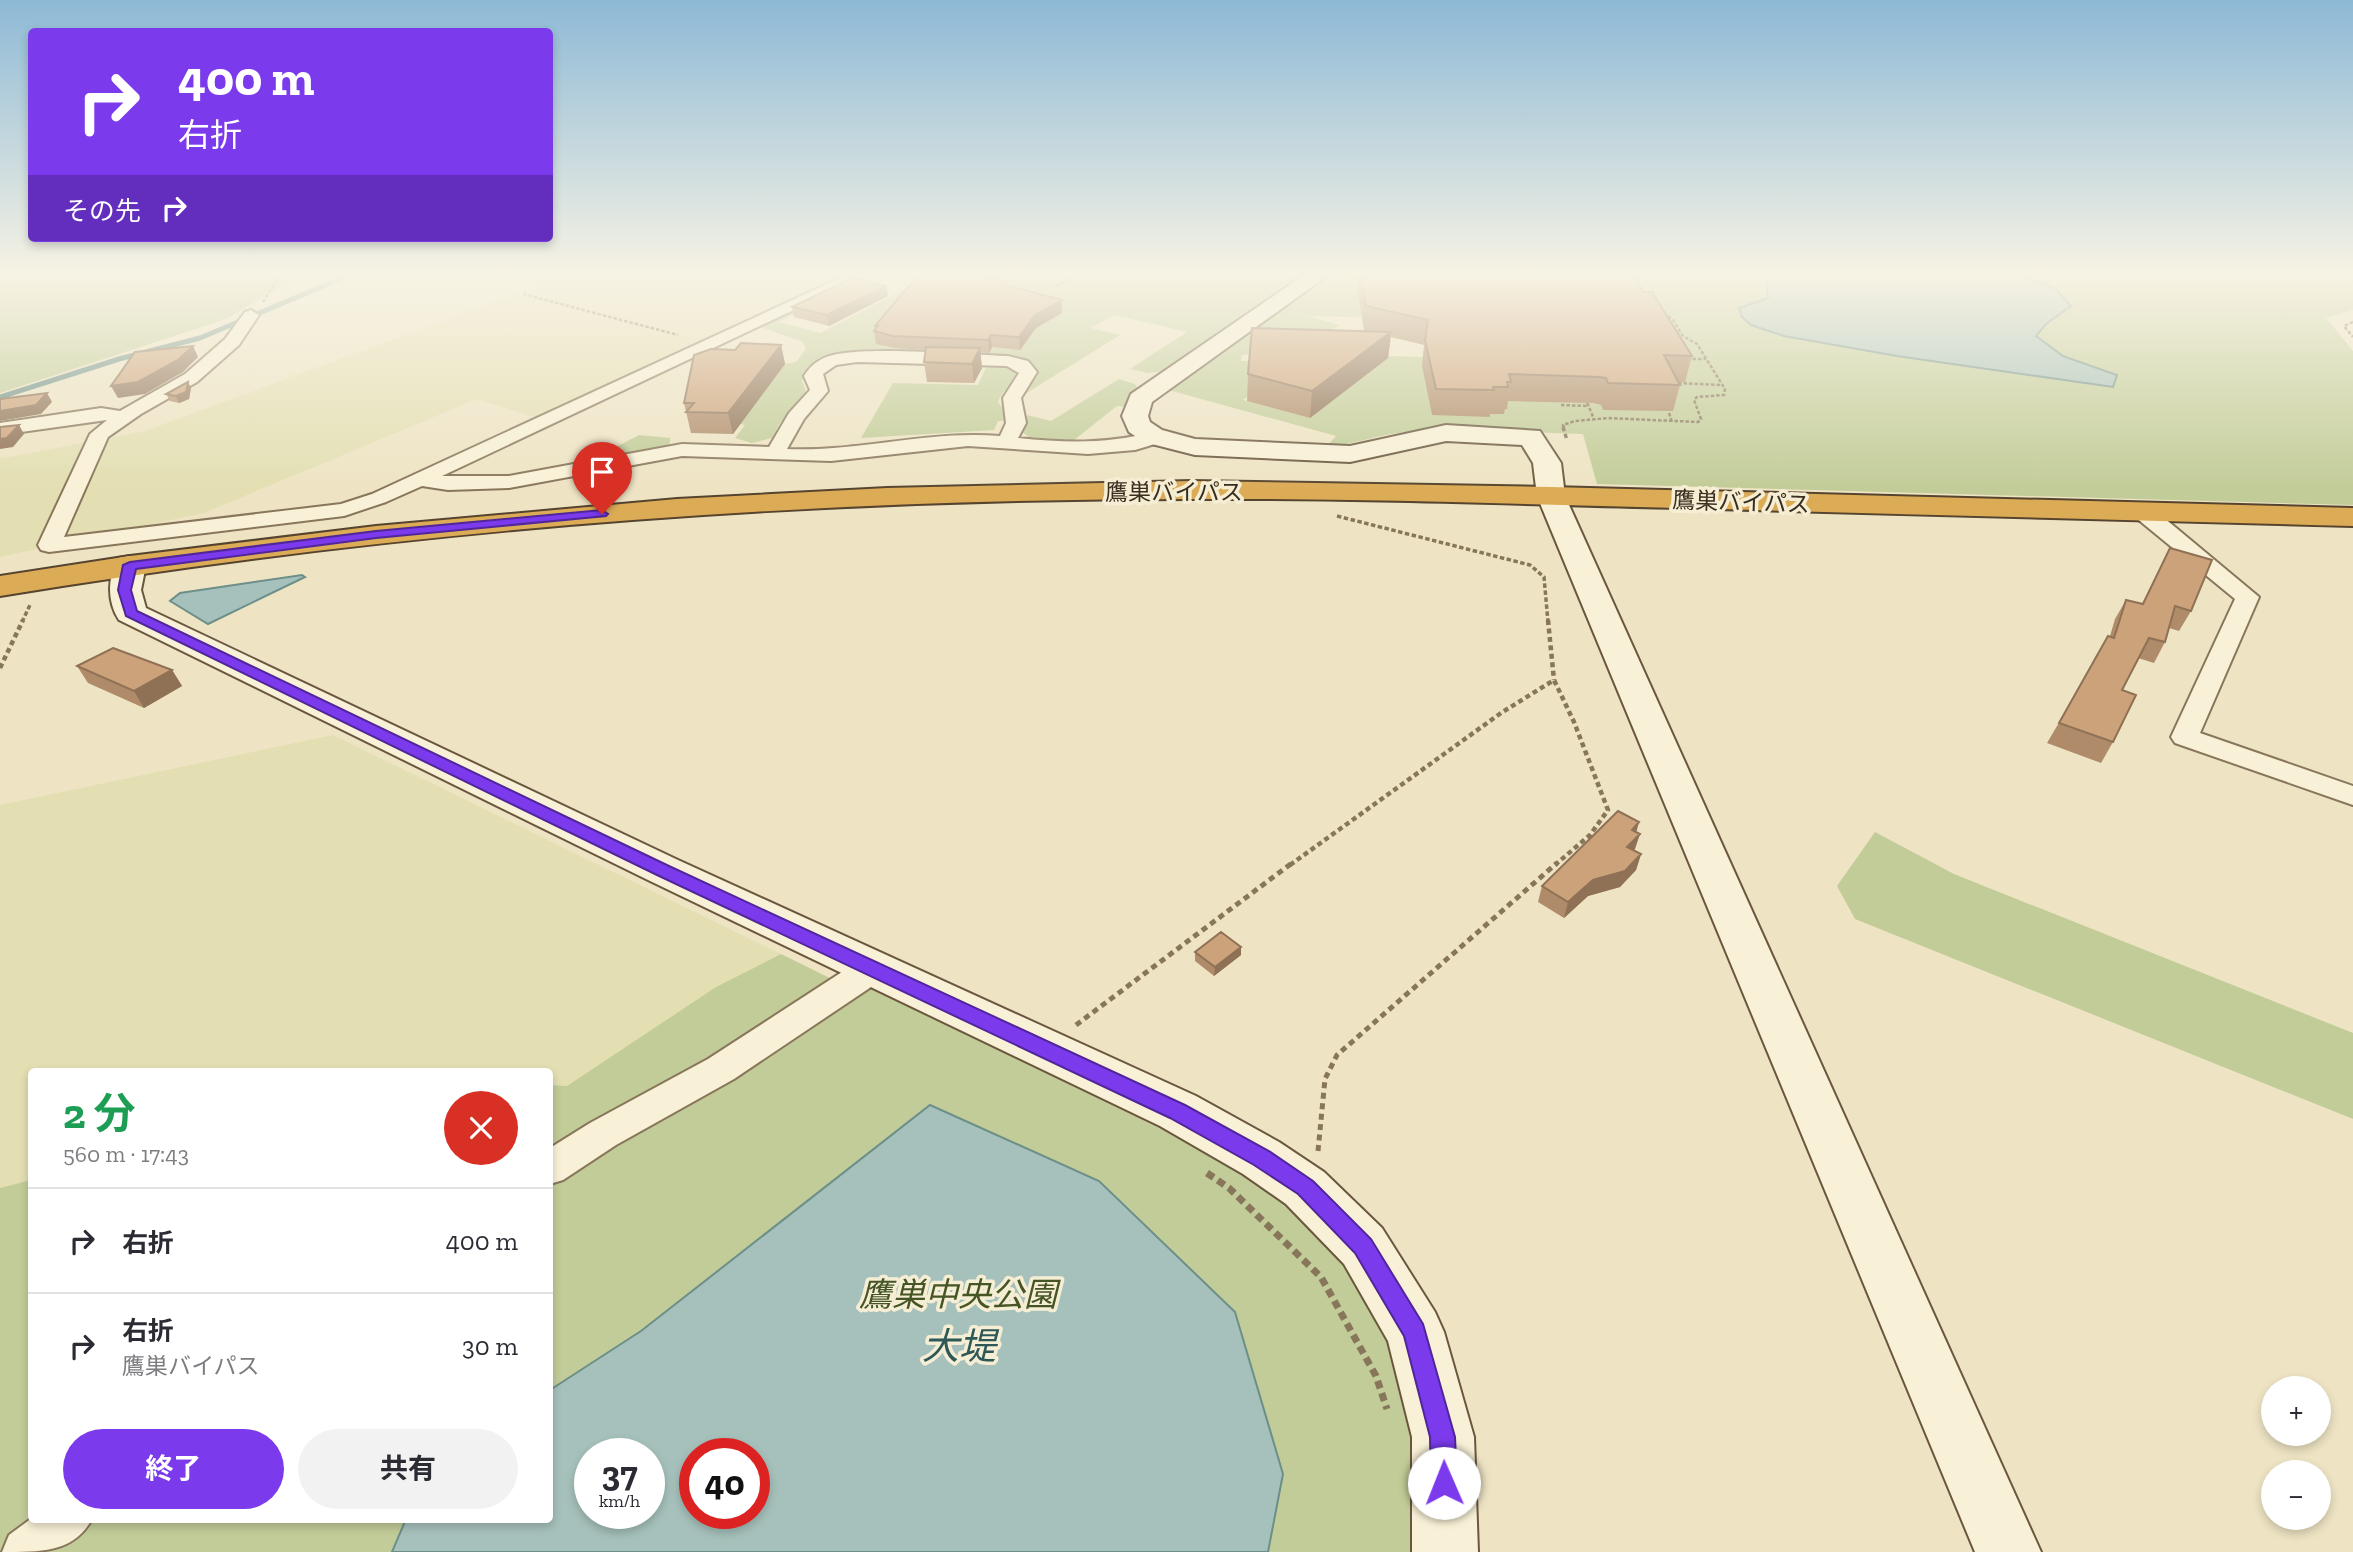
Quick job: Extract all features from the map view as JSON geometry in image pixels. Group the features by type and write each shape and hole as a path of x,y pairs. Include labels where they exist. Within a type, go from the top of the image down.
{"highway":[{"name":"鷹巣バイパス","path":"0,586 130,565 376,535 677,508 887,497 1549,480 2143,512 2353,517"}],"street":[{"path":"228,345 191,378 100,434 49,545 344,510 379,498 706,345"},
{"path":"1217,345 1140,399 1135,415 1138,426 1158,437 1195,447 1350,454 1446,433 1531,437 2008,1552"},
{"path":"775,453 796,417 820,391 813,376 816,371 831,361 857,357 983,359 1023,365 1028,372 1027,379 1011,402 1016,423 1006,443"},
{"path":"0,429 101,414 117,416 120,420"},
{"path":"419,479 455,484 491,482 569,472 662,452 696,449 829,455 967,440 1112,449 1158,437"},
{"path":"2143,512 2247,597 2185,737 2353,796"},
{"path":"146,532 130,565 125,590 131,613 663,870 1178,1111 1262,1158 1305,1188 1363,1246 1415,1332 1443,1437 1445,1552"},
{"path":"553,1166 603,1134 721,1069 874,968"},
{"path":"26,1552 64,1523"}],"path":[{"path":"1549,480 1574,461 1563,425 1570,421 1594,419 1698,422 1701,419 1694,400 1697,397 1724,395 1726,389 1698,345"},
{"path":"1680,359 1707,359"},
{"path":"1678,383 1723,385"},
{"path":"1581,388 1594,419"},
{"path":"1561,405 1588,406"},
{"path":"1669,413 1672,422"},
{"path":"1305,1188 1317,1158 1322,1132 1325,1079 1337,1055 1590,835 1608,810 1574,722 1554,681 1544,578 1530,565 1337,516"},
{"path":"0,668 30,605"},
{"path":"1044,1048 1337,830 1500,713 1554,681"},
{"path":"1196,1166 1229,1188 1321,1277 1376,1376 1389,1413"}],"shaded area":[{"path":"377,345 696,345 538,418 477,399 204,513 0,557 0,459 145,431"},
{"path":"333,735 781,954 716,987 567,1086 553,1085 553,1068 28,1068 28,1181 0,1188 0,805"}],"green space":[{"path":"0,345 145,345 0,393"},
{"path":"804,345 1103,345 1025,394 1020,392 1036,377 1038,370 1032,364 1018,360 828,358 813,365 802,380 807,395 779,424 772,438 752,443 735,438 745,425 740,424 785,364 796,362 806,349"},
{"path":"1166,345 1206,345 1168,371 1148,373 1130,369"},
{"path":"1227,345 1308,345 1242,355 1241,361 1250,361 1272,379 1243,400 1310,418 1390,356 1457,358 1428,394 1432,415 1489,414 1504,399 1587,391 1593,404 1601,405 1603,409 1580,345 1837,345 2112,387 2116,374 2063,355 2049,345 2348,345 2353,351 2353,505 1597,484 1583,434 1428,431 1396,433 1327,446 1336,436 1165,389"},
{"path":"988,363 1010,367 1020,375 998,402 1005,412 1005,421 998,421 994,430 861,438 893,383 978,385"},
{"path":"1119,379 1135,384 1138,390 1129,407 1117,406 1074,440 1029,437 1022,432 1027,415 1051,421"},
{"path":"639,435 670,438 670,442 667,446 593,459"},
{"path":"1875,832 1954,874 2353,1033 2353,1119 1855,919 1837,886"},
{"name":"鷹巣中央公園","path":"781,954 846,986 874,968 1178,1111 1363,1246 1445,1552 0,1552 0,1188 28,1181 28,1523 553,1523 553,1085 567,1086 716,987"}],"water":[{"path":"1837,345 2049,345 2063,356 2117,375 2113,387"},
{"path":"302,575 305,577 208,624 170,601 180,593"},
{"name":"大堤","path":"930,1105 1099,1181 1235,1312 1283,1474 1268,1552 392,1552 404,1523 553,1523 553,1388 641,1331"}],"building":[{"path":"739,345 781,345 728,413 686,412 694,403 684,403 694,355 711,349 735,350"},
{"path":"1250,345 1373,345 1312,391 1248,374"},
{"path":"1426,345 1685,345 1692,356 1664,355 1680,385 1608,383 1606,378 1598,377 1509,374 1511,382 1507,382 1508,387 1493,387 1494,390 1436,389"},
{"path":"193,346 178,360 138,382 111,386 135,352"},
{"path":"926,347 980,348 972,364 924,362"},
{"path":"188,382 186,392 176,396 166,394"},
{"path":"47,393 36,405 0,411 0,399"},
{"path":"19,425 7,438 0,439 0,427"},
{"path":"2170,548 2212,560 2191,611 2175,606 2165,642 2149,638 2122,690 2136,695 2113,742 2059,723 2108,636 2114,638 2126,600 2143,604"},
{"path":"113,648 172,670 134,691 77,666"},
{"path":"1618,811 1639,822 1632,830 1640,834 1627,847 1641,854 1625,871 1593,880 1568,902 1542,886"},
{"path":"1221,932 1241,947 1215,967 1195,952"}],"waterway":[{"path":"0,397 171,345"}],"route":[{"path":"602,514 376,535 130,565 125,590 131,613 663,870 1178,1111 1262,1158 1305,1188 1363,1246 1415,1332 1443,1437 1444,1483"}]}
